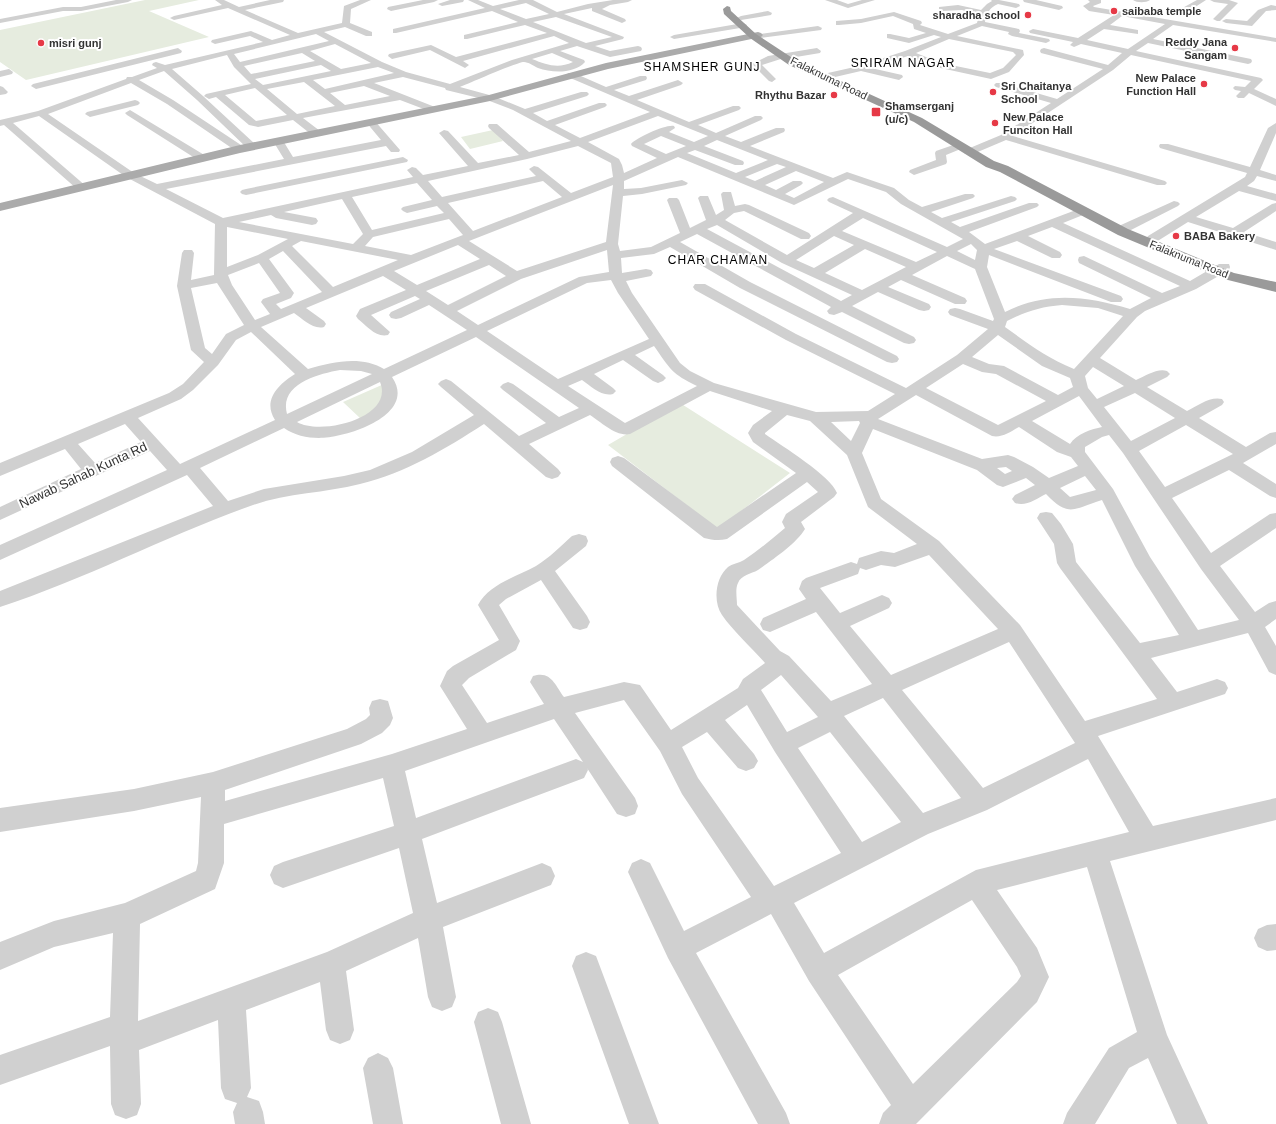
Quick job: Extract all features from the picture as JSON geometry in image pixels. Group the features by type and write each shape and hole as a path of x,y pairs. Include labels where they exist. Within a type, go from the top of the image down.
{"highway":[{"name":"Falaknuma Road","path":"718,3 727,9 727,12 787,56 918,120 1004,169 1122,232 1221,269 1276,282"},
{"name":"Falaknuma Road","path":"826,76 917,113 968,149"},
{"name":"Falaknuma Road","path":"1105,222 1152,239 1243,280 1276,287"}],"main road":[{"path":"0,207 246,148 490,98 571,75 679,50 751,29"}],"street":[{"path":"0,27 12,22 63,9 81,9 128,0"},
{"path":"219,0 237,10 298,36"},
{"path":"237,10 268,1 280,0"},
{"path":"346,24 342,16 347,8 367,0"},
{"path":"391,9 434,0"},
{"path":"442,4 460,0"},
{"path":"472,0 523,22 605,53 612,54 638,49"},
{"path":"481,4 501,0"},
{"path":"396,31 528,0 538,3 556,14 620,37 586,46"},
{"path":"515,62 471,42 523,22 613,0"},
{"path":"564,4 628,0"},
{"path":"599,29 618,23 595,9 628,0"},
{"path":"1027,0 1060,3"},
{"path":"1097,0 1087,7 1156,20 1172,15 1202,0"},
{"path":"1137,0 1146,0"},
{"path":"1214,0 1236,1"},
{"path":"1240,34 1263,9 1273,7 1276,0"},
{"path":"1236,1 1213,19 1249,24"},
{"path":"430,23 443,29 538,3 550,2"},
{"path":"982,13 994,2"},
{"path":"942,9 994,2 1016,6"},
{"path":"826,3 845,13 875,5"},
{"path":"826,3 848,6 875,5 918,23 916,25 917,27 949,37 1015,50 1020,52 1020,55 1010,61 1006,70 951,59 939,65 908,53"},
{"path":"174,18 229,6"},
{"path":"964,6 982,13"},
{"path":"231,17 246,13"},
{"path":"751,29 768,13"},
{"path":"982,13 984,24"},
{"path":"839,23 872,19 894,14"},
{"path":"1071,46 1119,14"},
{"path":"1172,15 1240,34 1276,40"},
{"path":"914,172 942,162 940,153 968,149 1006,137 1118,63 1172,15 1194,16"},
{"path":"0,21 12,22 48,17"},
{"path":"890,36 906,43 952,28 1016,22"},
{"path":"3,122 41,113 148,73 218,54 346,24 369,34"},
{"path":"984,24 1016,31 1012,34 1071,46 1118,63"},
{"path":"826,76 861,68 932,45 968,26"},
{"path":"1103,26 1135,32"},
{"path":"674,37 751,29 818,28"},
{"path":"317,31 379,64 403,74 449,88 490,98 526,112 615,161 617,165 618,186 613,229 613,250 616,276 625,293 656,340 675,366 685,374 709,386 784,409 816,417 869,419 983,466 1003,481 1027,472 1048,486 1068,504 1107,493"},
{"path":"1033,31 1258,80 1245,93"},
{"path":"218,54 206,46 251,33 270,42"},
{"path":"1091,33 1105,36"},
{"path":"455,60 554,34"},
{"path":"504,36 518,43"},
{"path":"227,39 237,43"},
{"path":"1126,40 1245,64"},
{"path":"238,65 338,41"},
{"path":"449,88 515,62 577,43"},
{"path":"932,45 947,48"},
{"path":"392,56 430,47 482,74"},
{"path":"36,86 185,49"},
{"path":"303,50 339,72"},
{"path":"553,50 586,59"},
{"path":"772,79 756,65 768,59 817,51"},
{"path":"1044,51 1118,63"},
{"path":"229,52 238,65 259,87 316,133"},
{"path":"524,59 552,70 580,63 586,59 605,53"},
{"path":"141,61 165,68 200,98 246,148"},
{"path":"250,77 323,62"},
{"path":"200,98 220,90 259,87 379,64"},
{"path":"861,68 899,77"},
{"path":"148,73 160,80"},
{"path":"324,92 365,84 403,74"},
{"path":"571,75 741,146 797,164 833,182"},
{"path":"605,90 643,78"},
{"path":"130,79 246,148"},
{"path":"306,79 343,108"},
{"path":"628,100 678,83"},
{"path":"365,84 432,109"},
{"path":"999,85 1059,102"},
{"path":"1228,86 1276,103"},
{"path":"111,87 144,109 130,113 202,158"},
{"path":"172,87 185,95"},
{"path":"220,90 253,123 264,123 399,97"},
{"path":"72,92 88,96"},
{"path":"526,112 584,94"},
{"path":"157,105 170,102"},
{"path":"90,114 135,104"},
{"path":"548,124 602,105"},
{"path":"665,158 636,144 659,132 736,108"},
{"path":"221,222 524,157 580,142 658,112"},
{"path":"41,113 130,175 221,222 412,259"},
{"path":"0,470 175,396 188,387 213,362 231,337 252,326 412,259 570,198 618,186 665,158 758,118"},
{"path":"3,122 80,187"},
{"path":"371,122 452,215 466,239 489,260 516,276"},
{"path":"599,124 612,130"},
{"path":"493,126 543,178 570,198"},
{"path":"1152,239 1250,179 1265,156 1273,137 1273,128 1276,126"},
{"path":"741,146 780,130"},
{"path":"659,132 739,163"},
{"path":"444,133 475,167"},
{"path":"1006,137 1161,183"},
{"path":"278,141 291,162"},
{"path":"155,188 388,142"},
{"path":"1164,146 1276,178"},
{"path":"677,153 716,170 722,170 739,163 774,157"},
{"path":"737,177 774,157"},
{"path":"239,189 403,160"},
{"path":"756,185 778,176 797,164 813,162"},
{"path":"722,170 776,194 789,205 847,175 851,176 890,190 921,212 972,239 982,249 1136,311"},
{"path":"778,176 816,191"},
{"path":"212,177 239,189 268,212 312,221"},
{"path":"408,209 439,200 543,178"},
{"path":"618,186 642,191 682,183"},
{"path":"776,194 797,183"},
{"path":"1239,186 1276,198"},
{"path":"501,187 511,195"},
{"path":"726,194 730,211"},
{"path":"345,195 369,234"},
{"path":"921,212 969,196"},
{"path":"704,198 715,221 787,260 862,295"},
{"path":"905,202 920,198"},
{"path":"940,222 1011,199"},
{"path":"673,200 691,232 909,340"},
{"path":"833,200 950,251 981,267"},
{"path":"1125,228 1174,204"},
{"path":"958,232 1033,205"},
{"path":"1234,233 1271,214 1276,206"},
{"path":"446,311 516,276 613,250 654,250 715,221 730,211 744,207 804,236"},
{"path":"982,249 1084,211"},
{"path":"787,260 862,212"},
{"path":"356,248 369,234 452,215"},
{"path":"1188,218 1276,246"},
{"path":"221,222 223,278 252,326 305,375"},
{"path":"1053,223 1191,286"},
{"path":"599,235 613,229"},
{"path":"833,231 916,267"},
{"path":"1017,236 1056,255"},
{"path":"223,278 300,238"},
{"path":"791,336 862,295 972,239"},
{"path":"670,242 745,285 892,359"},
{"path":"815,273 864,245"},
{"path":"285,246 331,293"},
{"path":"982,249 981,267 999,323"},
{"path":"188,253 184,286 198,350 213,362"},
{"path":"262,258 269,270 287,293 286,296 268,302 278,315"},
{"path":"383,332 363,316 365,312 489,260"},
{"path":"1084,260 1161,298"},
{"path":"700,287 791,336 996,431 1003,430 1057,401 1079,382 1092,360 1136,311 1161,298 1191,286 1221,269"},
{"path":"184,286 223,278 251,276 269,270"},
{"path":"384,271 417,290 429,300 477,331 590,409 624,430 709,386"},
{"path":"0,552 184,469 584,280 616,276 628,277 646,273"},
{"path":"901,275 957,306 999,323 1028,351 1079,382 1094,406 1129,449 1208,564 1252,624 1276,666"},
{"path":"877,287 924,307"},
{"path":"396,314 429,300"},
{"path":"854,453 869,419 962,358 999,323 1023,308 1042,303 1062,301 1099,304 1136,311"},
{"path":"296,308 319,324"},
{"path":"556,386 656,340"},
{"path":"624,354 658,378"},
{"path":"962,358 983,368 1002,370 1057,401"},
{"path":"1092,360 1246,454"},
{"path":"340,366 372,369 383,375 390,385 390,396 384,407 371,418 354,427 334,432 314,432 296,429 284,422 278,413 277,403 282,392 292,383 305,375 322,369 340,366"},
{"path":"584,374 608,391"},
{"path":"1094,406 1162,374"},
{"path":"446,384 552,473"},
{"path":"508,386 558,424"},
{"path":"1129,449 1216,402"},
{"path":"517,443 590,409"},
{"path":"784,409 759,428 756,433 759,438 808,473 827,490 828,493 792,519 792,524 796,529 772,550 749,566 735,572 729,579 727,586 727,605 729,610 773,657 782,662 830,717 919,826"},
{"path":"0,599 250,499 279,492 346,481 376,474 408,460 485,416"},
{"path":"128,417 153,443"},
{"path":"816,417 854,453 874,503 932,546 1012,631 1086,739 1147,839"},
{"path":"1020,420 1066,449 1078,453"},
{"path":"1114,429 1097,433 1078,444 1078,453 1107,493 1142,561 1193,640"},
{"path":"1162,496 1230,463 1276,437"},
{"path":"67,441 92,471"},
{"name":"Nawab Sahab Kunta Rd","path":"2,508 92,471 153,443 184,469 225,508"},
{"path":"618,462 710,532 715,534 720,534 808,473"},
{"path":"1230,463 1276,492"},
{"path":"1021,498 1089,468"},
{"path":"1046,518 1064,542 1067,563 1173,703"},
{"path":"1208,564 1276,519"},
{"path":"483,735 451,686 452,682 460,672 509,644 510,641 488,605 489,602 499,594 544,570 579,541"},
{"path":"932,546 895,560 881,558 858,566 821,579 809,586 809,589 979,802"},
{"path":"544,570 580,622"},
{"path":"770,624 819,602"},
{"path":"836,623 882,603"},
{"path":"1135,653 1193,640 1252,624 1276,610"},
{"path":"783,745 830,717 887,687 1012,631"},
{"path":"782,662 749,688 783,745 858,858"},
{"path":"541,682 626,806"},
{"path":"678,948 919,826 979,802 1086,739 1173,703 1217,688"},
{"path":"212,816 392,765 559,708 624,691 632,692 668,744 690,786 773,900 819,971 902,1116 1027,992 1035,977 1027,958 976,883"},
{"path":"668,744 751,692"},
{"path":"0,820 134,800 213,783 353,737 379,723 382,718 380,708"},
{"path":"709,718 746,761"},
{"path":"392,765 428,920 442,997"},
{"path":"283,875 407,833 576,770"},
{"path":"0,956 54,934 127,916 206,880 210,863 213,783"},
{"path":"819,971 976,883 1147,839 1276,808"},
{"path":"1095,852 1154,1039 1192,1124"},
{"path":"641,872 678,948 775,1124"},
{"path":"0,1070 231,1002 331,964 428,920 542,876"},
{"path":"126,1104 124,1034 127,916"},
{"path":"331,964 340,1030"},
{"path":"586,966 644,1124"},
{"path":"231,1002 244,1108"},
{"path":"488,1022 516,1124"},
{"path":"1078,1124 1119,1058 1154,1039"},
{"path":"378,1068 388,1124"}],"shaded area":[{"path":"145,0 199,0 149,11 209,37 26,80 0,62 0,30"},
{"path":"493,130 503,141 470,149 461,137"},
{"path":"384,384 380,407 361,419 343,402"},
{"path":"680,403 790,473 718,529 608,445"}],"place":[{"name":"saibaba temple","path":"1114,11"},
{"name":"sharadha school","path":"1028,15"},
{"name":"misri gunj","path":"41,43"},
{"name":"Reddy Jana Sangam","path":"1235,48"},
{"name":"New Palace Function Hall","path":"1204,84"},
{"name":"Sri Chaitanya School","path":"993,92"},
{"name":"Rhythu Bazar","path":"834,95"},
{"name":"Shamserganj (u/c)","path":"876,112"},
{"name":"New Palace Funciton Hall","path":"995,123"},
{"name":"BABA Bakery","path":"1176,236"}],"district":[{"name":"SRIRAM NAGAR","path":"903,63"},
{"name":"SHAMSHER GUNJ","path":"702,67"},
{"name":"CHAR CHAMAN","path":"718,260"}]}
